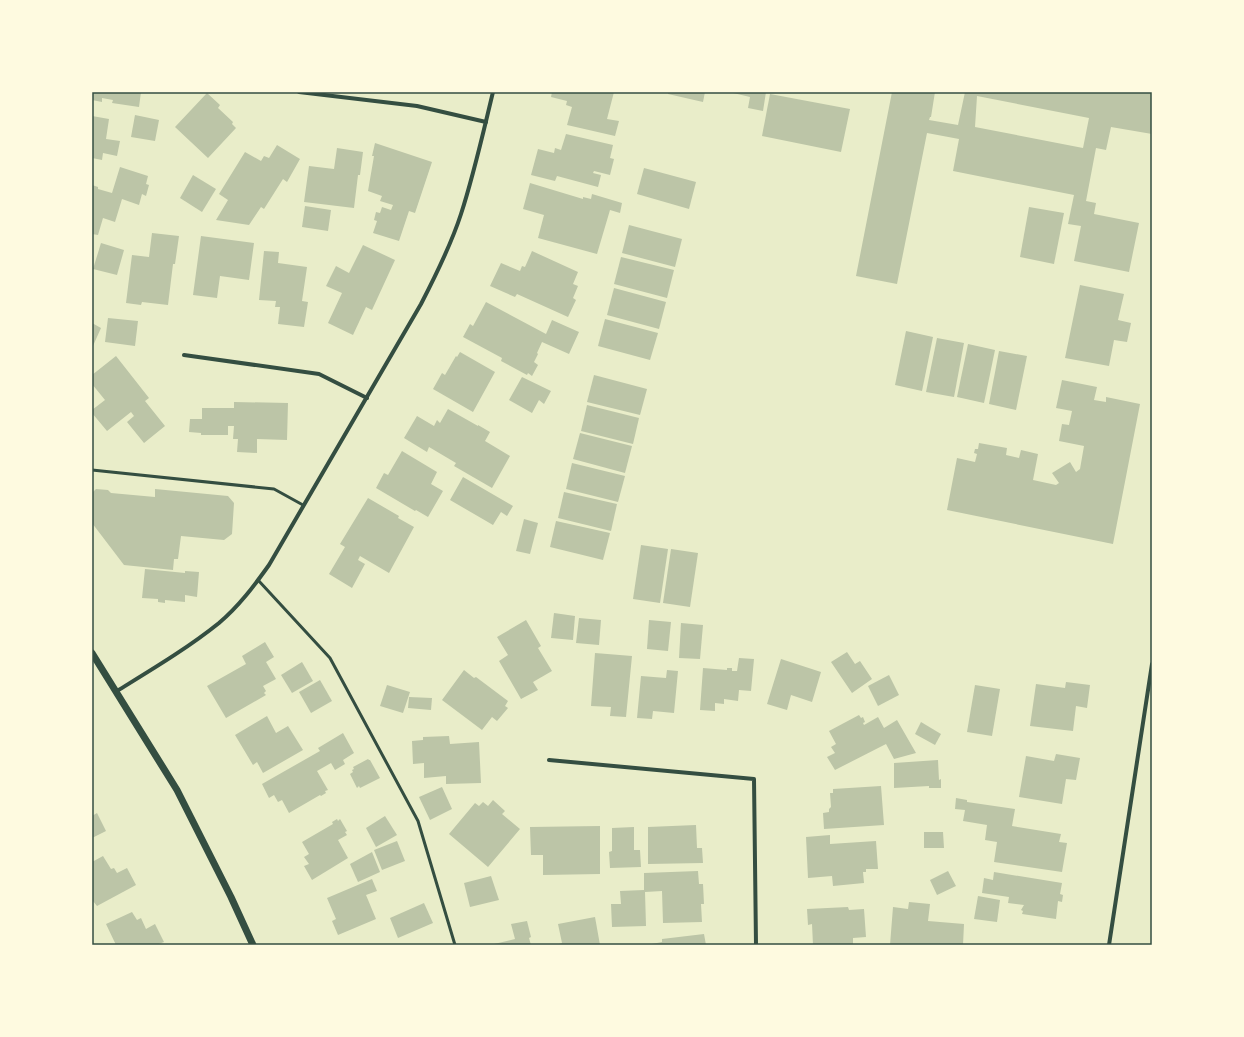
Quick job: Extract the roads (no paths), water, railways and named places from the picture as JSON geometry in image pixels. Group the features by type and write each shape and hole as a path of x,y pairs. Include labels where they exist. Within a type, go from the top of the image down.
{"street":[{"path":"299,92 417,106 486,122"},
{"path":"117,691 219,623 240,603 269,565 421,304 450,245 470,186 493,92"},
{"path":"184,355 319,374 367,398"},
{"path":"92,652 177,790 231,897 253,945"},
{"path":"1109,945 1152,664"},
{"path":"550,760 754,779 756,945"}],"lane":[{"path":"92,470 274,489 303,506"},
{"path":"258,580 330,658 334,665 418,822 455,945"}]}
